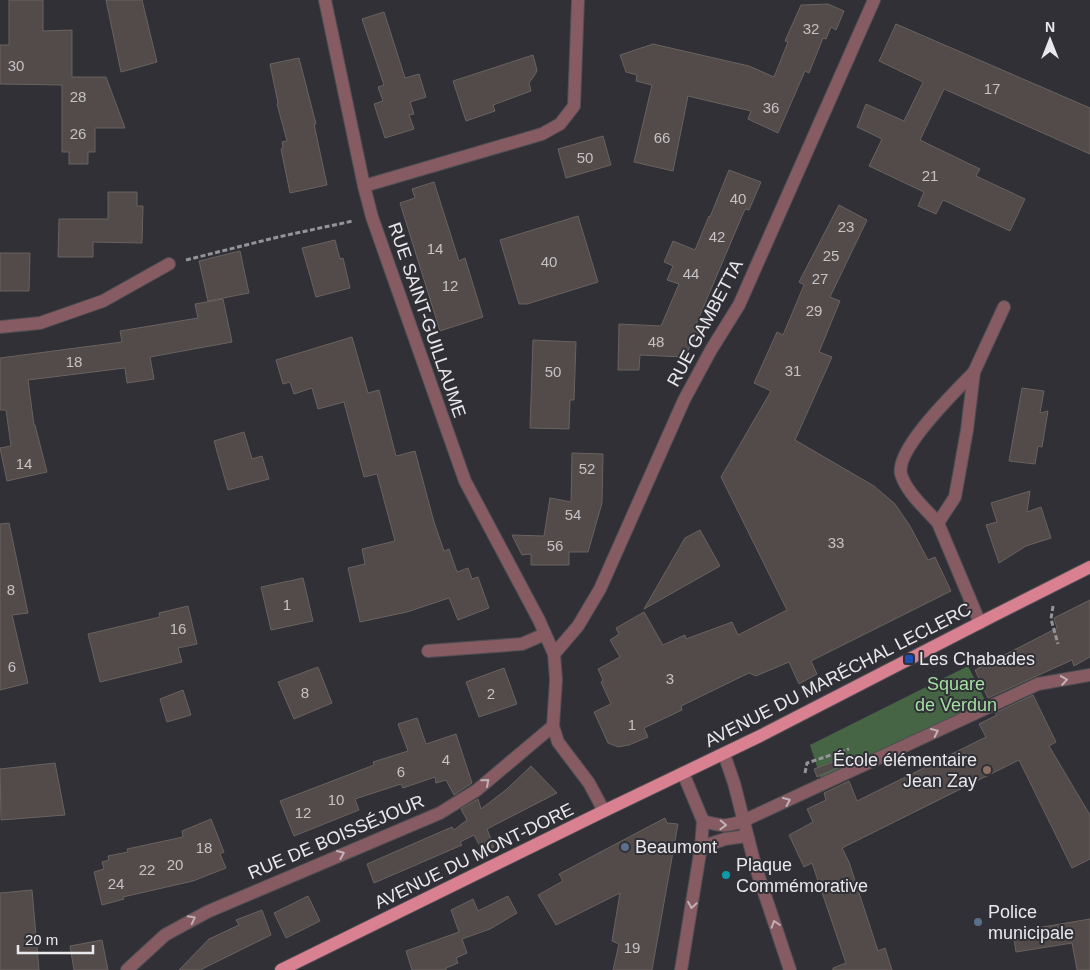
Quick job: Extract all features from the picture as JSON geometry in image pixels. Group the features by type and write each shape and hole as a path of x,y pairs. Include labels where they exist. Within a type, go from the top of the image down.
{"main road":[{"name":"AVENUE DU MARÉCHAL LECLERC","path":"683,773 724,754 1090,567"},
{"name":"AVENUE DU MONT-DORE","path":"281,970 683,773"}],"street":[{"name":"RUE SAINT-GUILLAUME","path":"325,0 372,217 465,482 554,654 556,680 553,726"},
{"path":"364,186 542,134 560,124 574,106 578,0"},
{"name":"RUE GAMBETTA","path":"554,654 578,626 600,589 684,400 711,350 739,305 874,0"},
{"path":"0,327 40,323 103,301 169,264"},
{"path":"938,523 954,497 967,430 974,372 1004,307"},
{"path":"974,372 930,419 904,456 900,467 901,475 908,488 938,523 980,623"},
{"path":"428,651 522,644 545,634"},
{"path":"703,821 720,826 728,826 743,821 1038,684 1090,675"},
{"path":"553,726 558,742 588,783 604,811"},
{"name":"RUE DE BOISSÉJOUR","path":"127,970 165,935 207,912 440,813 477,790 553,726"},
{"path":"724,754 734,783 747,836 790,970"},
{"path":"681,970 701,847 703,821 683,773"},
{"path":"701,847 725,838 747,836"}],"path":[{"path":"169,264 278,237 372,217"},
{"path":"1054,630 1058,644"},
{"path":"807,763 834,754"}],"green space":[{"name":"Square de Verdun","path":"968,666 986,702 822,783 810,745"}],"building":[{"path":"9,0 43,0 43,31 72,30 72,77 106,77 125,128 95,128 95,152 88,152 88,164 69,164 69,152 62,152 62,85 0,84 0,45 9,45"},
{"path":"106,0 142,0 157,62 121,72"},
{"path":"828,4 844,11 836,30 831,27 826,39 823,38 809,73 805,71 778,133 748,119 751,111 688,96 673,171 634,162 652,85 636,81 637,75 626,72 620,55 653,44 749,66 774,77 788,42 785,41 801,5"},
{"path":"384,12 405,78 419,74 426,97 410,102 414,114 409,115 414,129 385,138 374,104 383,101 378,87 384,85 362,19"},
{"path":"896,24 1090,108 1090,154 944,89 920,140 980,169 976,176 1025,199 1010,231 943,200 936,214 918,206 924,192 869,166 882,139 857,127 866,104 904,121 923,82 879,61"},
{"path":"533,55 537,70 529,83 531,91 493,105 495,111 466,121 453,81"},
{"path":"299,58 316,124 314,124 327,185 290,193 281,149 283,148 282,142 287,141 277,104 270,64"},
{"path":"603,136 611,165 566,178 558,149"},
{"path":"729,170 761,182 749,210 745,209 695,327 702,327 684,357 640,355 639,370 618,370 619,324 661,326 679,284 667,280 673,266 664,262 673,241 695,250"},
{"path":"434,182 459,261 465,258 483,317 440,331 400,203 415,198 412,189"},
{"path":"108,192 137,192 137,206 143,206 142,243 93,242 93,257 58,257 59,219 108,219"},
{"path":"839,205 867,220 830,297 840,301 819,352 832,357 795,440 874,486 895,504 910,526 928,560 935,557 951,591 811,661 817,674 799,684 789,662 756,676 749,673 681,706 682,710 644,728 648,737 629,745 618,747 608,743 594,712 611,704 601,682 603,680 598,669 620,657 610,640 619,634 616,628 644,612 663,645 685,635 686,639 732,622 738,635 787,610 721,477 771,391 754,383 777,332 783,335 804,285 799,282"},
{"path":"578,216 598,282 527,304 519,304 500,240"},
{"path":"335,240 340,259 343,258 350,288 316,297 302,248"},
{"path":"240,251 249,293 208,301 199,261"},
{"path":"0,253 30,253 29,291 0,291"},
{"path":"223,299 232,342 150,357 154,379 127,383 125,368 28,380 34,425 47,472 7,481 0,448 11,446 6,410 0,410 0,358 122,342 120,331 198,318 195,304"},
{"path":"352,337 368,393 379,390 396,456 415,451 434,522 444,551 449,549 457,572 468,568 472,579 478,577 489,608 458,620 449,598 407,612 360,622 348,568 365,564 362,549 395,541 377,474 364,477 344,402 318,409 312,388 294,394 290,382 283,384 276,360"},
{"path":"533,340 576,342 574,400 570,400 569,429 530,428"},
{"path":"1022,388 1044,391 1040,413 1048,411 1042,447 1038,446 1035,464 1009,461"},
{"path":"244,432 252,459 262,456 269,479 228,490 214,441"},
{"path":"572,453 603,454 602,503 588,552 569,552 569,565 531,565 531,554 522,555 512,535 544,536 550,498 571,502"},
{"path":"1030,491 1027,512 1041,507 1051,538 1026,546 999,563 986,525 997,522 991,503"},
{"path":"9,523 28,613 12,615 28,683 0,690 0,524"},
{"path":"700,530 720,566 644,609 685,538"},
{"path":"303,578 313,621 271,630 261,587"},
{"path":"1090,600 1090,657 1074,666 1072,660 988,698 975,670 1057,628 1054,618"},
{"path":"188,606 197,644 178,648 182,662 100,682 88,634 160,617 159,613"},
{"path":"318,667 332,703 294,719 278,682"},
{"path":"504,668 517,704 479,717 466,682"},
{"path":"183,690 191,715 167,722 160,699"},
{"path":"1033,695 1056,742 1049,746 1090,815 1090,859 1072,868 1019,760 842,848 849,862 878,951 885,948 892,970 833,970 833,968 846,963 812,863 804,867 789,835 813,822 807,809 826,800 824,793 849,781 857,801 986,737 979,724 997,715 995,713"},
{"path":"417,718 426,744 456,734 472,783 454,795 446,780 436,783 435,777 403,788 401,784 355,799 359,810 294,836 280,801 374,765 373,762 408,751 398,724"},
{"path":"841,759 843,765 817,777 814,769"},
{"path":"55,763 65,815 1,820 0,769"},
{"path":"531,766 557,793 487,829 494,847 483,852 474,835 460,842 462,845 374,883 367,864 452,827 454,830 467,820 461,809 478,799 481,809 507,789"},
{"path":"665,818 667,823 678,824 652,970 613,970 619,944 612,941 620,893 556,925 538,895 563,881 559,874"},
{"path":"211,819 224,852 220,854 226,868 193,881 123,897 124,899 102,905 94,872 104,869 102,862 109,860 108,856 128,852 127,849 183,837 182,831"},
{"path":"32,890 39,970 0,970 0,893"},
{"path":"308,896 320,921 286,938 274,913"},
{"path":"508,896 517,913 490,929 462,939 467,953 456,958 458,963 446,968 446,970 412,970 406,951 459,932 451,910 473,899 478,911"},
{"path":"262,910 271,935 200,970 179,970 209,939 239,925 236,920"},
{"path":"1090,919 1090,970 1077,970 1072,943 1016,952 1013,932"},
{"path":"102,940 108,970 74,970 70,946"}],"place":[{"name":"Les Chabades","path":"909,659"},
{"name":"École élémentaire Jean Zay","path":"987,770"},
{"name":"Beaumont","path":"625,847"},
{"name":"Plaque Commémorative","path":"726,875"},
{"name":"Police municipale","path":"978,922"}]}
